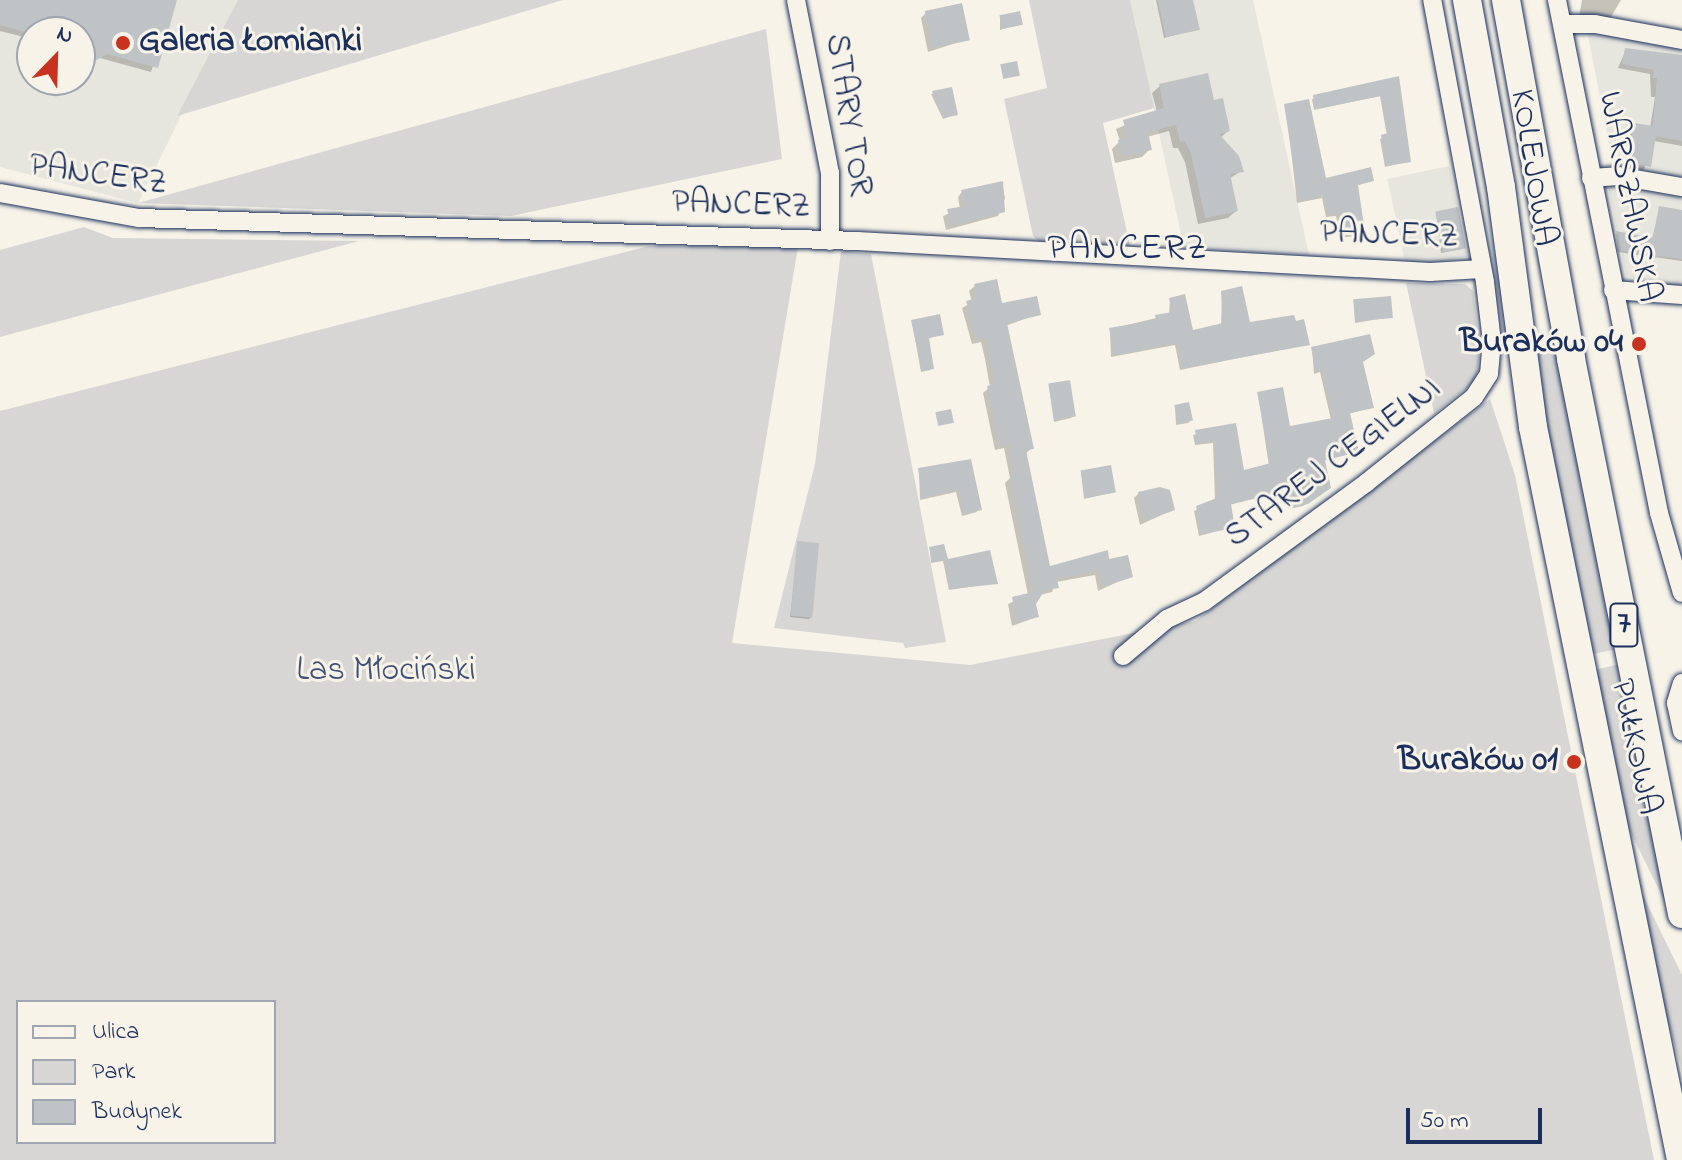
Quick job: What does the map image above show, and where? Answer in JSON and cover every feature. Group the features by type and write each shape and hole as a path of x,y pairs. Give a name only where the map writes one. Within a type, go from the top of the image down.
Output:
{"highway":[{"name":"KOLEJOWA","path":"1467,0 1501,187 1521,348"},
{"name":"KOLEJOWA","path":"1506,0 1566,335"},
{"name":"PUŁKOWA","path":"1566,335 1682,914"},
{"name":"PUŁKOWA","path":"1521,348 1679,1134 1681,1160"}],"street":[{"name":"STARY TOR","path":"796,0 830,173 830,241"},
{"name":"STAREJ CEGIELNI","path":"1123,656 1167,619 1205,601 1310,525 1474,397 1489,374 1492,351 1482,269 1432,0"},
{"name":"WARSZAWSKA","path":"1557,0 1664,536 1682,593"},
{"path":"1562,24 1595,24 1682,40"},
{"path":"1591,178 1618,176 1682,187"},
{"name":"PANCERZ","path":"0,193 139,218 830,241 1418,272 1482,269"},
{"path":"1613,290 1682,295"},
{"path":"1682,683 1676,703 1682,731"}],"shaded area":[{"path":"0,0 238,0 138,203 0,167"},
{"path":"1130,0 1253,0 1309,255 1184,248"},
{"path":"1587,30 1682,47 1682,182 1614,170"},
{"path":"1449,166 1468,256 1407,269 1387,179"},
{"path":"1607,180 1682,193 1682,287 1626,276"}],"green space":[{"path":"238,0 563,0 177,116"},
{"path":"1029,0 1130,0 1154,108 1103,123 1130,246 1041,243 1033,236 1004,99 1047,88"},
{"path":"766,29 782,159 511,216 138,203"},
{"path":"84,227 113,238 359,241 0,337 0,250"},
{"name":"Las Młociński","path":"649,246 798,247 732,643 970,665 1195,621 1490,399 1515,475 1654,1160 0,1160 0,411"},
{"path":"841,251 871,254 946,642 905,648 903,643 774,628 815,464"},
{"path":"1406,283 1465,284 1473,291 1480,347 1476,381 1434,413"},
{"path":"1545,343 1556,352 1617,649 1589,655 1538,401 1536,348"},
{"path":"1620,664 1671,914 1621,813 1590,671"},
{"path":"1634,877 1682,975 1682,1070 1658,987"}],"building":[{"name":"Galeria Łomianki","path":"0,0 177,0 158,68 107,54 96,60 96,16 16,16 16,29 0,25"},
{"path":"1158,0 1193,0 1200,30 1166,37"},
{"path":"962,3 970,40 933,48 925,11"},
{"path":"1020,11 1023,25 1002,29 999,15"},
{"path":"1625,48 1682,55 1682,141 1656,136 1651,167 1627,162 1634,123 1653,126 1657,78 1653,78 1654,70 1622,64"},
{"path":"1017,61 1020,76 1003,79 1000,64"},
{"path":"1208,73 1214,100 1223,98 1230,131 1219,134 1239,156 1244,172 1230,174 1238,211 1205,218 1191,154 1185,141 1180,142 1176,125 1148,132 1152,150 1122,156 1118,140 1128,138 1123,120 1164,108 1159,84"},
{"path":"1399,76 1411,162 1387,166 1381,135 1388,133 1381,96 1315,109 1313,95"},
{"path":"952,87 958,115 944,118 932,91"},
{"path":"1309,99 1326,178 1371,167 1374,181 1358,185 1365,232 1342,236 1339,214 1329,215 1324,196 1299,201 1284,104"},
{"path":"1003,181 1005,212 951,226 947,209 965,206 961,190"},
{"path":"1659,206 1682,210 1682,259 1621,251 1616,231 1653,238"},
{"path":"1458,207 1466,248 1443,253 1435,211"},
{"path":"997,279 1002,303 1037,296 1041,315 1007,323 1034,449 1026,450 1050,566 1108,550 1109,559 1128,555 1133,577 1103,587 1100,570 1057,579 1059,588 1045,590 1036,604 1039,617 1017,622 1012,597 1033,592 1010,476 1015,475 1009,444 1000,446 987,386 995,384 986,338 977,340 966,301 977,298 974,284"},
{"path":"1242,286 1250,322 1294,315 1296,321 1304,319 1310,345 1183,368 1178,343 1114,355 1109,328 1156,320 1155,315 1172,312 1169,298 1185,294 1193,330 1223,323 1221,291"},
{"path":"1391,296 1393,318 1355,321 1353,299"},
{"path":"940,314 944,335 929,338 934,369 922,371 911,320"},
{"path":"1370,334 1375,354 1363,362 1374,408 1350,413 1359,452 1325,460 1331,488 1308,504 1291,508 1288,490 1231,504 1235,528 1201,534 1196,506 1217,498 1215,441 1197,443 1195,430 1236,423 1244,470 1271,463 1257,392 1283,387 1290,426 1333,418 1323,371 1316,372 1311,347"},
{"path":"1070,380 1076,417 1054,420 1048,383"},
{"path":"1189,402 1193,421 1178,424 1174,405"},
{"path":"951,409 954,423 938,426 935,412"},
{"path":"971,459 982,510 964,514 958,490 922,498 918,468"},
{"path":"1111,465 1116,493 1085,498 1080,470"},
{"path":"1160,487 1170,490 1175,510 1145,521 1138,492"},
{"path":"797,541 819,543 812,618 791,616"},
{"path":"944,544 948,559 990,550 998,584 951,589 944,560 932,562 929,547"}],"place":[{"name":"Galeria Łomianki","path":"123,43"},
{"name":"Buraków 04","path":"1639,344"},
{"name":"Buraków 01","path":"1574,762"}],"district":[{"name":"PANCERZ","path":"1128,250"}]}
